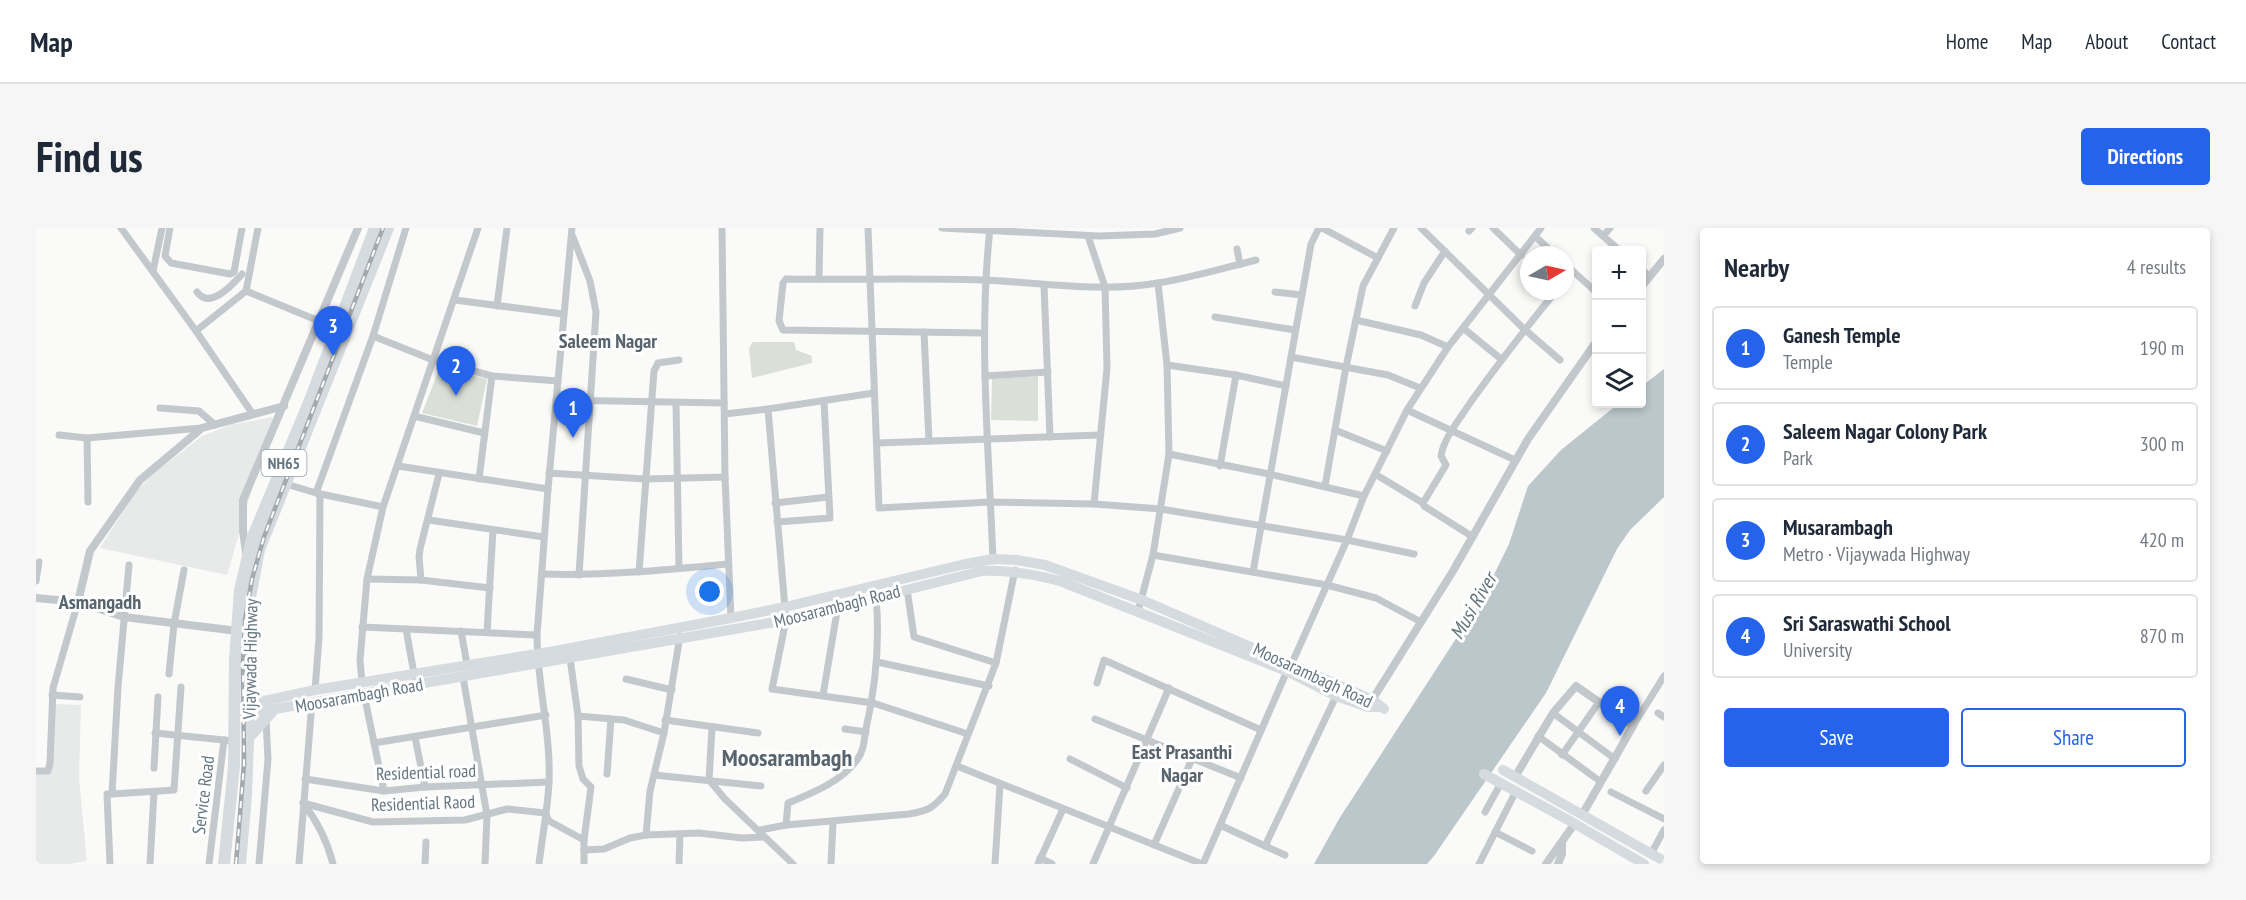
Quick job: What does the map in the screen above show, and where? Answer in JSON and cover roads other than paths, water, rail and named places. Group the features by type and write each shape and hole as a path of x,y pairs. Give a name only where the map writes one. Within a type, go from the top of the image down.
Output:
{"highway":[{"name":"Vijaywada Highway","path":"224,864 229,740 242,710 249,603 259,550 381,231"},
{"name":"Vijaywada Highway","path":"240,864 248,738 235,660 240,590 247,557 252,539 381,231"},
{"path":"248,738 270,715"}],"main road":[{"name":"Moosarambagh Road","path":"414,680 466,664 570,658 961,564 993,559 1045,565 1142,600 1289,667 1338,692 1376,706"},
{"name":"Moosarambagh Road","path":"242,710 270,715 363,688 414,680 464,677 537,659 680,633 786,620 982,571 1036,574 1060,581 1289,667"},
{"name":"Moosarambagh Road","path":"242,710 315,690 363,688"},
{"path":"1503,770 1644,864"},
{"path":"1484,774 1664,861"}],"street":[{"path":"122,228 252,413"},
{"path":"153,271 162,228"},
{"path":"170,228 165,256 171,263 245,275"},
{"path":"234,272 242,228"},
{"path":"246,291 245,275 258,228"},
{"path":"247,557 243,531 243,500 358,228"},
{"path":"315,690 319,638 318,494 373,336 406,228"},
{"name":"Residential road","path":"384,791 363,688 360,660 367,579 383,507 478,228"},
{"path":"497,306 507,228"},
{"path":"722,228 727,564 731,618"},
{"path":"819,228 819,279"},
{"path":"868,228 879,508 990,502 1095,504 1161,509 1347,540 1414,554"},
{"path":"942,228 1040,231 1088,236 1180,228"},
{"path":"1099,236 1100,228"},
{"path":"1253,572 1311,244 1320,228 1377,258"},
{"path":"1325,486 1363,286 1394,228"},
{"path":"1421,228 1524,329 1560,360"},
{"path":"1494,228 1520,254"},
{"path":"1528,246 1541,228"},
{"path":"1594,228 1614,246"},
{"path":"1603,236 1610,228"},
{"path":"990,230 984,280 983,333 993,571"},
{"path":"539,864 549,782 546,715 537,659 537,635 549,473 572,231"},
{"path":"572,231 590,281 596,312 579,575"},
{"path":"1088,236 1105,287 1107,368 1095,504"},
{"path":"1535,236 1546,246"},
{"path":"1237,249 1240,264"},
{"path":"1415,306 1424,283 1445,251"},
{"path":"957,766 1202,864 1347,540 1364,496 1407,410 1448,347 1520,256"},
{"path":"1646,280 1664,259"},
{"path":"983,333 783,330 779,321 784,280 870,278 984,280 1105,287 1158,283 1256,260"},
{"path":"1574,273 1592,288"},
{"path":"197,292 207,300 212,299 245,275"},
{"path":"1138,611 1153,555 1169,454 1167,365 1158,283"},
{"path":"1044,285 1050,437"},
{"path":"196,331 246,291"},
{"path":"246,291 319,321"},
{"path":"1275,292 1302,295"},
{"path":"455,300 563,314"},
{"path":"1423,503 1446,465 1441,456 1452,430 1501,359 1548,300"},
{"path":"1215,317 1295,330"},
{"path":"1356,320 1421,335 1448,347"},
{"path":"1464,328 1501,359"},
{"path":"924,332 929,441"},
{"path":"373,336 433,360 492,376 558,381"},
{"path":"1376,706 1421,622 1473,537 1515,460 1541,418 1592,348"},
{"path":"1291,357 1388,375 1420,388"},
{"path":"639,572 652,376 656,365 679,360"},
{"path":"1167,365 1236,375 1286,386"},
{"path":"985,376 1048,372"},
{"path":"1220,466 1236,375"},
{"path":"479,480 492,376"},
{"path":"725,414 874,393"},
{"path":"556,400 724,404"},
{"path":"777,522 830,518 824,401"},
{"path":"676,404 679,568"},
{"path":"59,435 87,438 202,428 284,406"},
{"path":"160,408 199,411 215,424"},
{"path":"768,409 786,620 772,689 873,703 968,734"},
{"path":"1407,410 1515,460"},
{"path":"414,416 484,433"},
{"path":"36,771 48,771 50,764 52,695 90,551 140,480 202,428"},
{"path":"1335,430 1387,451"},
{"path":"878,443 1100,435"},
{"path":"87,438 88,502"},
{"path":"1169,454 1364,496"},
{"path":"398,466 548,489"},
{"path":"549,473 645,479 725,477"},
{"path":"422,580 419,557 439,474"},
{"path":"1375,474 1473,537"},
{"path":"286,484 318,494 383,507"},
{"path":"775,503 828,497"},
{"path":"429,520 544,537"},
{"path":"487,632 493,530"},
{"path":"1153,555 1327,585 1376,598 1421,622"},
{"path":"584,850 604,849 625,840 646,835 699,833 742,838 762,834 786,825 925,812 945,794 988,686 996,663 1017,560"},
{"path":"36,581 39,562"},
{"path":"542,574 639,572 727,564"},
{"path":"112,794 129,565"},
{"path":"169,674 174,624 184,570"},
{"path":"367,579 422,580 490,588"},
{"path":"907,589 914,637 996,663"},
{"path":"786,825 788,803 836,780 849,770 862,750 873,703 877,662 879,630 876,597"},
{"path":"36,598 78,602 124,617 238,631"},
{"path":"823,695 838,606"},
{"path":"362,627 537,635"},
{"path":"406,629 414,680"},
{"path":"461,631 466,664"},
{"path":"646,835 650,791 664,733 680,633"},
{"path":"570,658 578,716 579,766 583,779 591,787 584,840 584,864"},
{"path":"1097,682 1104,660 1261,730"},
{"path":"877,662 988,686"},
{"path":"1546,864 1578,819 1664,676"},
{"name":"Residential road","path":"464,677 487,815 485,864"},
{"path":"626,679 672,690"},
{"path":"1515,777 1553,713 1576,686 1633,726"},
{"path":"110,864 107,794 154,792 175,788 181,687"},
{"path":"1093,864 1169,688"},
{"path":"1265,846 1338,692"},
{"path":"52,695 80,697"},
{"path":"154,768 158,698"},
{"path":"299,864 312,702"},
{"path":"1562,754 1599,702"},
{"path":"1553,713 1615,759"},
{"path":"259,864 270,715"},
{"path":"374,743 546,715"},
{"path":"578,716 624,720 664,733"},
{"path":"607,774 611,719"},
{"path":"1095,719 1240,778"},
{"path":"665,720 758,733"},
{"path":"712,728 709,780 724,799 793,864"},
{"path":"845,729 866,732"},
{"path":"156,733 229,740"},
{"path":"1538,736 1601,782"},
{"path":"415,737 425,787"},
{"name":"Service Road","path":"209,864 229,740"},
{"path":"1070,759 1127,788"},
{"path":"1154,845 1192,759"},
{"path":"1646,791 1664,765"},
{"path":"654,775 761,786"},
{"name":"Residential road","path":"305,779 384,791 549,782"},
{"path":"1485,812 1501,783"},
{"path":"995,864 1000,784"},
{"path":"1479,864 1516,791"},
{"path":"150,864 154,792"},
{"path":"1611,792 1664,819"},
{"path":"303,803 317,821 328,842 333,864"},
{"name":"Residential Raod","path":"303,803 373,822 465,820 507,810 544,813"},
{"path":"1052,864 1039,861 1063,808"},
{"path":"544,813 549,821 584,840"},
{"path":"831,864 832,822"},
{"path":"1220,825 1284,855"},
{"path":"1651,854 1664,830"},
{"path":"1495,832 1532,851"},
{"path":"679,863 680,835"},
{"path":"425,864 426,842"},
{"path":"1558,864 1562,854 1562,843"}],"railway":[{"path":"236,864 244,764 245,620 252,579 264,537 383,228"}],"place":[{"name":"Musarambagh","path":"333,356"},
{"name":"Saleem Nagar Colony Park","path":"456,396"},
{"name":"Ganesh Temple","path":"573,438"},
{"name":"Sri Saraswathi School","path":"1620,736"}],"district":[{"name":"Saleem Nagar","path":"608,341"},
{"name":"Asmangadh","path":"100,602"},
{"name":"Moosarambagh","path":"787,757"},
{"name":"East Prasanthi Nagar","path":"1182,764"}],"water label":[{"name":"Musi River","path":"1473,606"}]}
